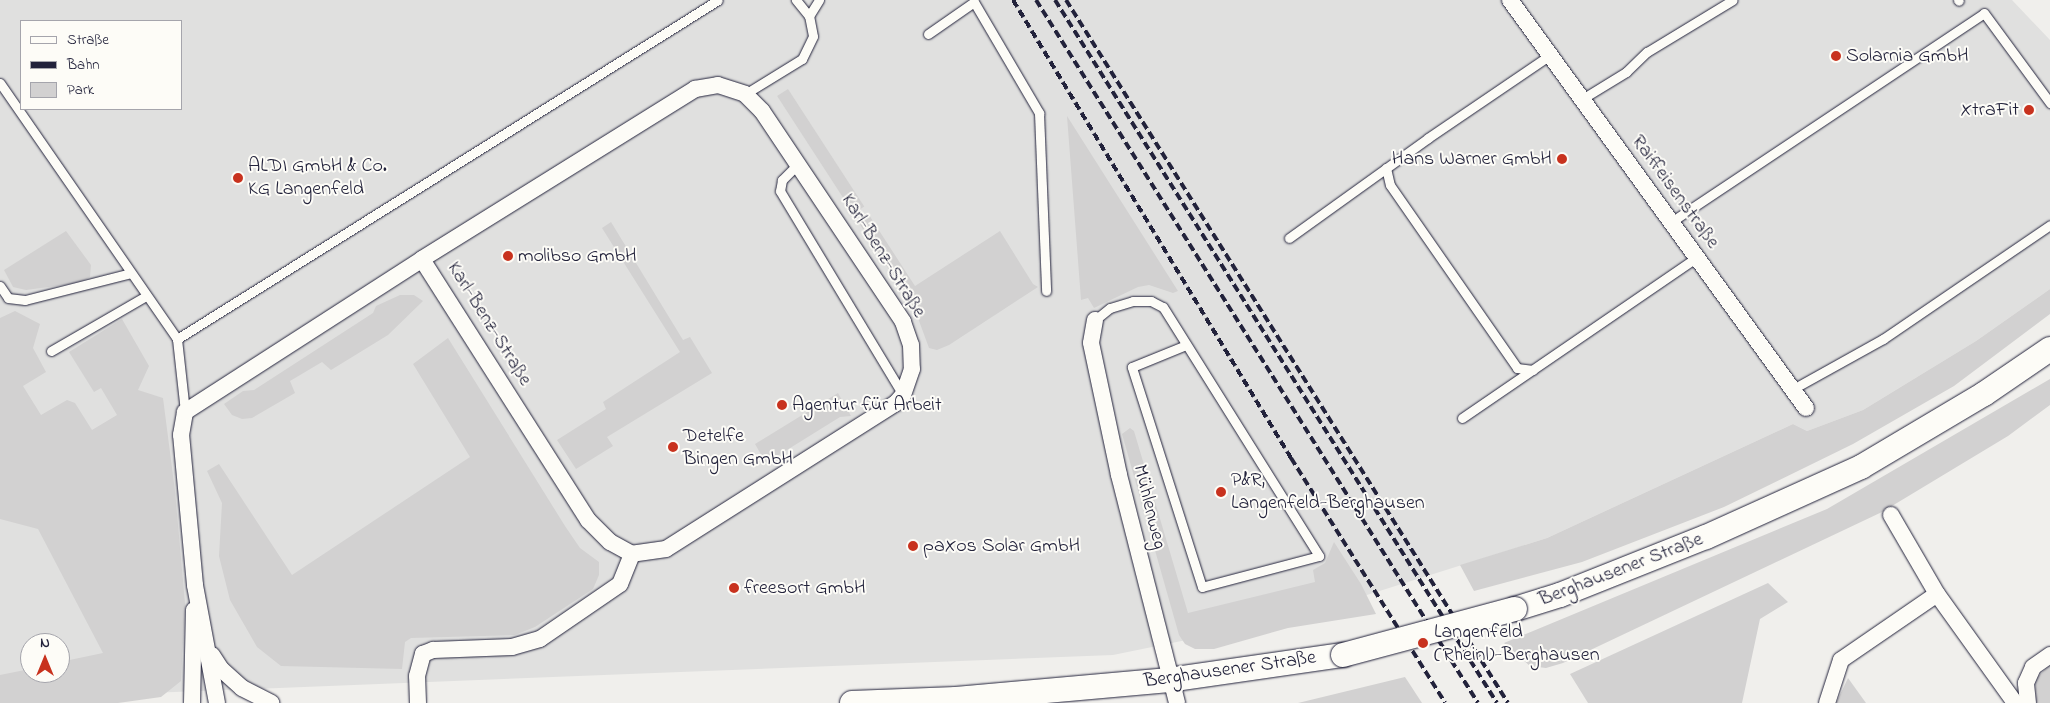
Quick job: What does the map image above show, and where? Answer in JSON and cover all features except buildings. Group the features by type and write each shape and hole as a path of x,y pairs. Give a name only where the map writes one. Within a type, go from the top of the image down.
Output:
{"main road":[{"name":"Berghausener Straße","path":"852,703 956,698 1169,680 1343,655 1515,609 1560,595 1706,537 1861,467 1984,394 2050,349"}],"street":[{"name":"Raiffeisenstraße","path":"1510,0 1806,408"},
{"name":"Karl-Benz-Straße","path":"185,412 422,259 695,89 718,86 745,94 762,111 903,322 912,344 912,369 903,395"},
{"name":"Karl-Benz-Straße","path":"422,259 588,520 610,542 632,554"},
{"name":"Mühlenweg","path":"1095,320 1091,343 1169,680 1177,703"},
{"path":"418,703 420,659 427,651 512,648 540,639 620,584 632,554 666,549 896,403 903,395"},
{"path":"185,412 181,435 195,585 192,703"},
{"path":"1891,515 1937,594 2015,703"},
{"path":"195,585 209,648 217,703"},
{"path":"1827,703 1840,660 1937,594"},
{"path":"209,648 221,669 242,688 271,703"},
{"path":"2028,703 2026,683 2033,667 2050,655"}],"lane":[{"path":"177,339 718,0"},
{"path":"745,94 802,59 813,36 809,16 796,0"},
{"path":"809,16 819,0"},
{"path":"1582,99 1626,72 1647,52 1733,0"},
{"path":"928,34 974,2 1039,113 1046,291"},
{"path":"1671,222 1984,13 2050,103"},
{"path":"1289,238 1386,168 1550,55"},
{"path":"0,83 177,339 185,412"},
{"path":"798,164 782,180 780,191 903,395"},
{"path":"1386,168 1390,186 1517,368 1533,370"},
{"path":"1793,390 1883,339 2050,224"},
{"path":"1462,418 1696,257"},
{"path":"0,286 4,300 25,300 131,273"},
{"path":"51,351 146,296"},
{"path":"1095,320 1110,308 1133,301 1151,301 1162,307 1186,345 1275,490 1319,556 1202,586 1132,367 1186,345"}],"shaded area":[{"path":"0,0 2012,0 2050,40 2050,289 1976,341 1863,410 1807,431 1793,424 1547,538 1294,618 1113,655 74,696 0,703"}],"green space":[{"path":"788,89 864,206 853,213 777,96"},
{"path":"1067,116 1178,291 1173,293 1149,285 1138,287 1094,308 1088,298 1081,300"},
{"path":"869,215 915,286 1000,231 1033,284 1038,287 949,345 937,350 929,348 915,310 859,223"},
{"path":"611,222 683,340 690,337 712,373 607,437 613,446 576,469 557,440 606,409 603,402 680,352 602,228"},
{"path":"66,231 91,265 90,277 79,283 26,290 13,287 4,270"},
{"path":"2050,289 2050,314 1954,386 1853,444 1724,507 1582,562 1474,591 1460,565 1547,538 1793,424 1807,431 1863,410 1976,341"},
{"path":"400,295 414,295 423,301 388,335 331,370 322,362 290,381 295,393 252,418 242,419 232,415 224,404 243,391 254,390 373,313 376,306"},
{"path":"15,311 40,324 33,348 46,372 23,386 41,415 67,400 75,403 92,430 117,415 101,388 94,392 69,352 122,319 149,366 138,390 163,398 175,491 185,603 181,681 161,697 118,703 0,703 0,675 20,671 20,683 70,683 70,660 103,653 38,529 0,519 0,318"},
{"path":"448,338 565,526 580,548 599,562 599,575 593,589 535,627 515,635 411,638 405,642 402,669 281,666 257,647 230,600 219,556 222,503 207,471 219,464 292,575 470,457 413,364"},
{"path":"2050,379 2050,405 2008,436 1882,512 1563,663 1546,668 1530,666 1504,643 1827,509"},
{"path":"838,393 851,416 840,417 766,463 755,444"},
{"path":"1130,428 1134,431 1188,613 1315,582 1313,570 1325,563 1334,542 1361,584 1376,614 1288,628 1214,649 1195,649 1185,644 1179,635 1122,434"},
{"path":"1768,583 1788,602 1760,619 1742,703 1588,703 1570,674"},
{"path":"2050,665 2050,703 2036,703 2035,679"},
{"path":"1405,677 1422,703 1298,703"},
{"path":"1848,678 1866,703 1836,703"}],"railway":[{"path":"1013,0 1291,458 1445,703"},
{"path":"1036,0 1478,703"},
{"path":"1055,0 1497,703"},
{"path":"1066,0 1508,703"}],"place":[{"name":"Solarnia GmbH","path":"1836,56"},
{"name":"XtraFit","path":"2029,110"},
{"name":"Hans Warner GmbH","path":"1562,159"},
{"name":"ALDI GmbH & Co. KG Langenfeld","path":"238,178"},
{"name":"molibso GmbH","path":"508,256"},
{"name":"Agentur für Arbeit","path":"782,405"},
{"name":"Detelfe Bingen GmbH","path":"673,447"},
{"name":"P&R, Langenfeld-Berghausen","path":"1221,492"},
{"name":"paXos Solar GmbH","path":"913,546"},
{"name":"freesort GmbH","path":"734,588"},
{"name":"Langenfeld (Rheinl)-Berghausen","path":"1423,643"}]}
